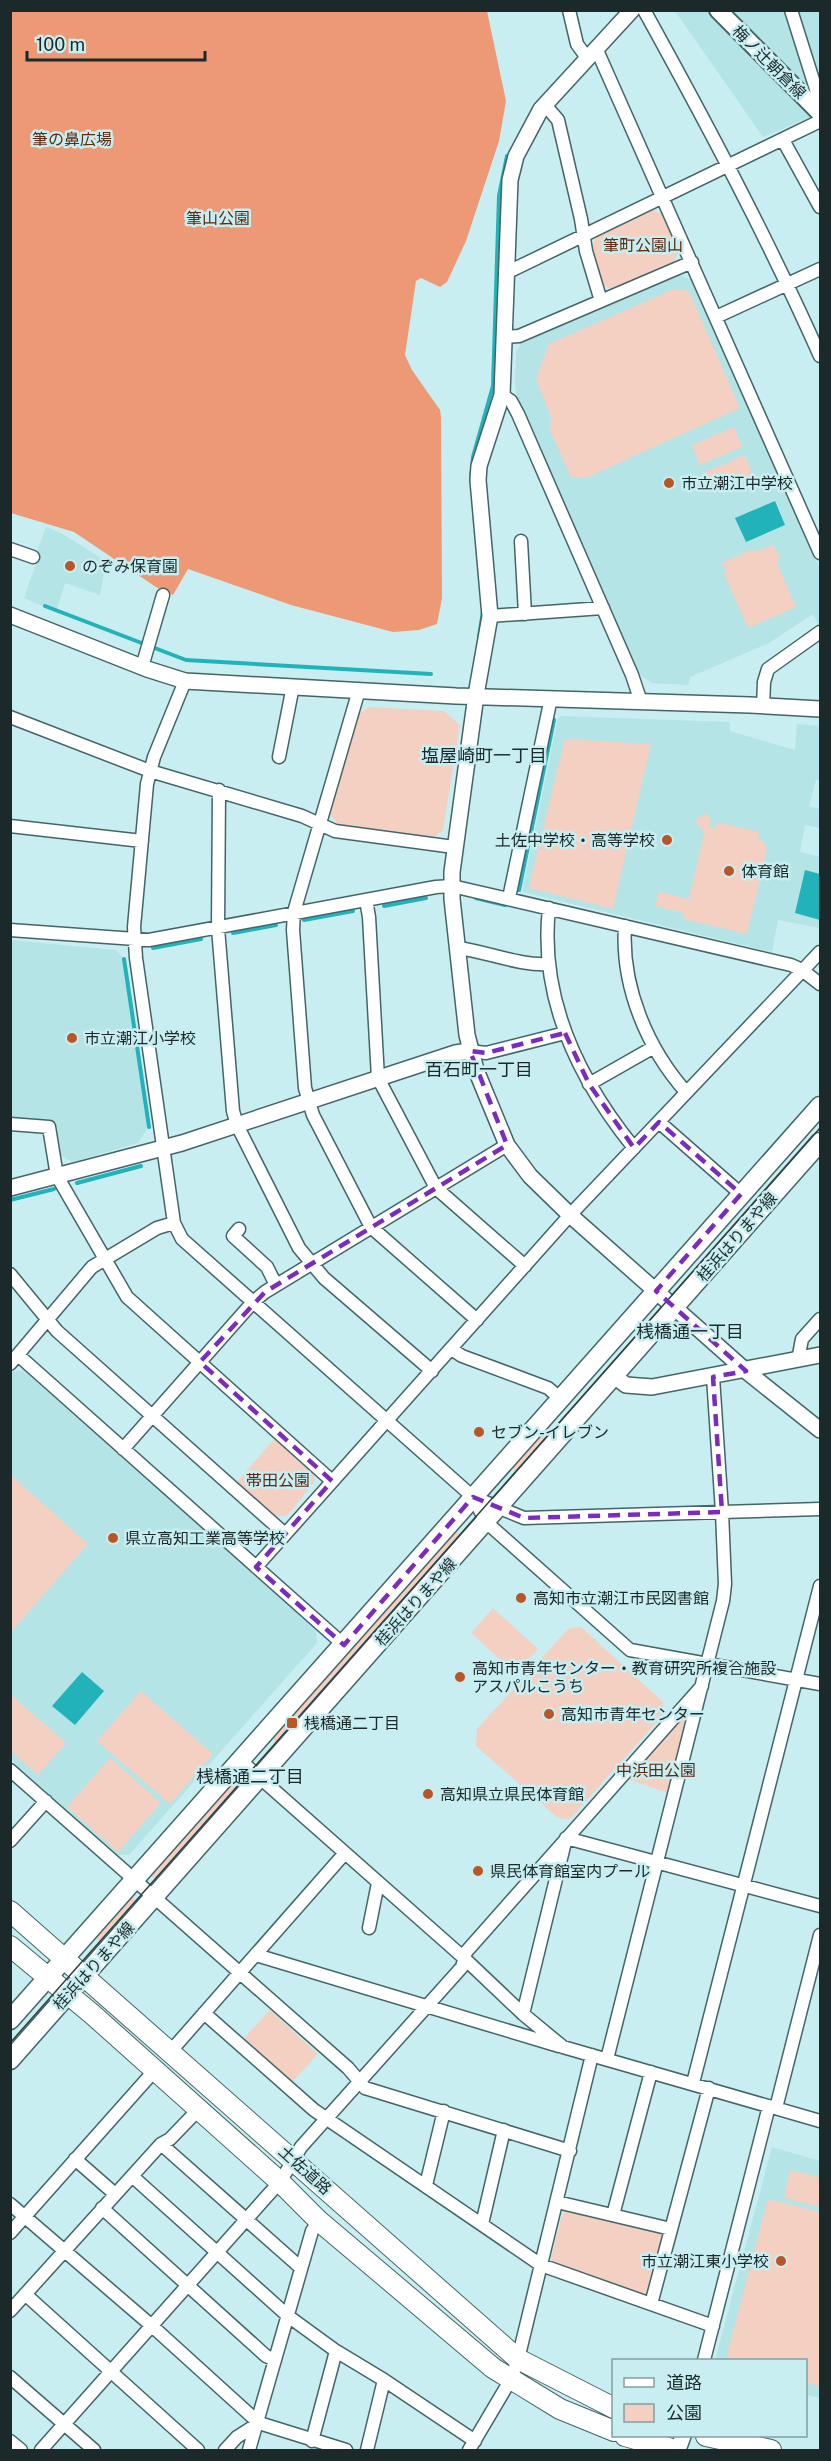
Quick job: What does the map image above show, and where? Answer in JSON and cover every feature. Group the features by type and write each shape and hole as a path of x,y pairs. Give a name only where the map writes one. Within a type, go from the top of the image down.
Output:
{"highway":[{"name":"土佐道路","path":"10,1911 518,2359 612,2407"},
{"name":"土佐道路","path":"10,1946 69,1994 155,2070 280,2182 319,2221 494,2368 560,2409 612,2430"},
{"path":"629,2437 679,2451"},
{"path":"710,2437 771,2451"}],"main road":[{"name":"梅ノ辻朝倉線","path":"718,10 820,113"},
{"name":"桂浜はりまや線","path":"10,2020 820,1106"},
{"name":"桂浜はりまや線","path":"10,2060 820,1142"}],"street":[{"path":"569,10 577,44 592,53 663,196 820,553"},
{"path":"632,10 545,105 525,136 514,164 508,205 502,395 479,473 490,616 454,847 452,886 467,1035 476,1070 507,1145 530,1176 570,1215 746,1371 820,1430"},
{"path":"644,10 729,164 789,284 820,356"},
{"path":"791,10 820,102"},
{"path":"545,105 558,120 601,301"},
{"path":"506,273 820,121"},
{"path":"783,140 820,207"},
{"path":"503,337 519,336 692,262"},
{"path":"716,317 820,269"},
{"path":"502,395 511,401 518,414 632,675 641,702"},
{"path":"520,541 525,614"},
{"path":"10,549 33,557"},
{"path":"142,667 163,595"},
{"path":"490,616 603,608"},
{"path":"10,615 142,667 185,681 820,710"},
{"path":"763,706 764,682 768,669 820,632"},
{"path":"185,681 150,771 134,940 174,1223 182,1239 473,1497 630,1650 820,1684"},
{"path":"279,757 293,686"},
{"path":"359,690 294,912 293,930 305,1088 308,1101 371,1227 477,1320"},
{"path":"510,898 551,698"},
{"path":"10,717 150,771 302,816 334,831 454,847"},
{"path":"219,790 218,928 233,1111 237,1125 299,1248 310,1264 432,1371"},
{"path":"10,826 142,841"},
{"path":"10,930 149,940 294,912 452,886 790,965 802,970 820,984"},
{"path":"366,900 369,917 378,1078 436,1188 525,1266"},
{"path":"549,908 546,931 549,964 556,1004 565,1032 589,1084 609,1116 634,1148"},
{"path":"625,926 624,948 627,973 636,1002 654,1047 671,1075 686,1092"},
{"path":"458,948 539,965 549,964"},
{"path":"256,1567 570,1215 820,952"},
{"path":"10,1188 164,1148 455,1053 470,1051 486,1053 565,1032"},
{"path":"589,1084 654,1047"},
{"path":"659,1122 741,1194"},
{"path":"10,1124 49,1127 57,1176 127,1297 332,1480"},
{"path":"123,1449 253,1302 276,1285 507,1145"},
{"path":"174,1223 157,1228 92,1267 14,1360 123,1449 344,1645"},
{"path":"239,1229 233,1236 267,1267 276,1285"},
{"path":"10,1274 57,1331 285,1534"},
{"path":"798,1360 802,1339 820,1319"},
{"path":"451,1349 462,1356 548,1388 561,1399"},
{"path":"614,1376 626,1385 652,1387 712,1377 728,1372 746,1371 820,1355"},
{"path":"607,2059 723,1601 725,1584 722,1512 712,1377"},
{"path":"491,1516 524,1518 820,1509"},
{"path":"693,2083 820,1586"},
{"path":"40,2451 280,2182 301,2147 462,1967 466,1952 702,1686"},
{"path":"241,1761 464,1958 523,2014 563,2047"},
{"path":"10,1770 348,2068 365,2088 570,2151"},
{"path":"10,1841 46,1801"},
{"path":"566,1838 820,1906"},
{"path":"523,2014 566,1838"},
{"path":"170,2052 345,1853"},
{"path":"369,1928 378,1883"},
{"path":"705,2359 820,1935"},
{"path":"256,1955 425,2007 820,2121"},
{"path":"204,2013 327,2120 541,2265 713,2326"},
{"path":"132,2176 288,2316 336,2351 384,2380 472,2446 511,2379 518,2359 592,2055"},
{"path":"10,2233 155,2070"},
{"path":"613,2215 651,2072"},
{"path":"651,2304 709,2088"},
{"path":"10,2311 161,2144 170,2139 198,2110"},
{"path":"426,2185 444,2111"},
{"path":"482,2224 504,2130"},
{"path":"161,2144 301,2268"},
{"path":"75,2159 115,2194"},
{"path":"557,2202 671,2229"},
{"path":"10,2204 152,2326 259,2423 346,2451"},
{"path":"102,2208 266,2356 275,2360"},
{"path":"249,2451 259,2423 312,2230 319,2221"},
{"path":"25,2294 198,2451"},
{"path":"312,2441 336,2351"},
{"path":"10,2377 94,2451"},
{"path":"368,2451 384,2380"},
{"path":"225,2451 237,2437 259,2423"},
{"path":"10,2441 21,2451"}],"highlighted area":[{"path":"565,1033 589,1084 634,1148 659,1122 741,1194 656,1291 746,1371 713,1377 722,1512 524,1518 473,1497 344,1645 256,1567 332,1481 200,1362 265,1292 507,1145 470,1051 486,1053"}],"shaded area":[{"path":"675,11 820,11 820,113 763,137"},
{"name":"市立潮江中学校","path":"677,274 692,280 820,569 820,627 813,614 769,643 690,677 689,685 652,683 639,675 517,397 515,385 516,351 523,341"},
{"name":"のぞみ保育園","path":"46,527 61,533 106,561 100,595 65,583 56,612 24,598 36,563 33,562"},
{"name":"土佐中学校・高等学校","path":"561,716 730,722 730,731 795,750 797,724 820,726 820,780 816,780 809,806 820,809 820,828 805,825 800,852 820,857 820,928 778,920 772,952 522,892 558,718"},
{"name":"市立潮江小学校","path":"10,940 116,950 123,958 147,1129 138,1143 72,1162 59,1154 55,1123 11,1118"},
{"name":"県立高知工業高等学校","path":"26,1370 316,1628 317,1643 129,1855 118,1855 11,1760 10,1372"},
{"name":"市立潮江東小学校","path":"772,2147 820,2161 820,2398 807,2395 807,2359 715,2359"}],"green space":[{"name":"筆山公園","path":"10,11 487,11 506,101 499,141 466,241 447,282 440,287 421,278 416,281 405,355 412,370 440,410 441,417 442,598 437,624 419,630 393,632 291,605 188,569 173,595 156,587 74,532 11,513"},
{"name":"筆町公園山","path":"650,209 664,215 679,251 673,264 613,290 599,283 592,247 597,235"},
{"path":"674,289 689,291 740,408 588,477 571,477 550,430 551,417 536,379 549,344"},
{"path":"734,427 742,447 700,465 692,445"},
{"path":"745,455 753,475 711,493 703,473"},
{"path":"774,545 780,559 777,563 796,607 748,628 724,574 727,573 722,563 752,549 754,552"},
{"path":"369,707 444,711 460,725 443,830 433,838 337,824 328,811 356,715"},
{"path":"565,739 651,744 613,909 529,888"},
{"name":"体育館","path":"707,813 712,822 709,825 711,828 715,829 717,822 759,832 758,839 763,841 767,849 747,934 683,919 684,913 655,906 659,892 689,899 704,833 695,820"},
{"path":"547,1425 554,1431 517,1473 510,1466"},
{"name":"帯田公園","path":"277,1436 312,1469 315,1481 287,1516 273,1516 236,1483"},
{"path":"11,1475 88,1544 11,1632"},
{"path":"454,1529 462,1536 278,1744 270,1737"},
{"path":"493,1608 538,1649 515,1673 471,1633"},
{"path":"581,1627 663,1702 663,1715 570,1819 558,1818 476,1746 477,1729 568,1629"},
{"path":"141,1691 213,1754 170,1804 97,1741"},
{"path":"11,1695 66,1743 38,1775 11,1751"},
{"name":"中浜田公園","path":"689,1709 668,1793 625,1778"},
{"path":"110,1758 161,1803 118,1852 67,1807"},
{"path":"232,1780 240,1787 157,1881 149,1874"},
{"path":"129,1894 138,1902 101,1943 93,1935"},
{"path":"270,2010 318,2054 290,2084 242,2040"},
{"path":"790,2170 820,2177 820,2207 784,2198"},
{"name":"市立潮江東小学校","path":"768,2199 820,2212 820,2386 807,2383 807,2359 728,2359"},
{"path":"567,2211 660,2232 663,2238 648,2294 643,2297 553,2264 551,2259 562,2214"}],"water":[{"path":"775,501 785,525 746,542 735,518"},
{"path":"805,870 820,874 820,920 795,913"},
{"path":"82,1672 104,1691 75,1725 52,1706"}],"waterway":[{"path":"471,481 473,457 493,386 499,196 507,156"},
{"path":"45,606 186,660 431,674"},
{"path":"479,637 483,611"},
{"path":"519,890 554,720"},
{"path":"384,906 426,898"},
{"path":"476,898 505,905"},
{"path":"304,920 353,911"},
{"path":"233,933 276,925"},
{"path":"153,948 201,939"},
{"path":"124,959 149,1127"},
{"path":"77,1183 141,1166"},
{"path":"10,1200 54,1189"}],"tram line":[{"path":"10,2043 820,1128"}],"place":[{"name":"市立潮江中学校","path":"669,483"},
{"name":"のぞみ保育園","path":"70,566"},
{"name":"土佐中学校・高等学校","path":"667,840"},
{"name":"体育館","path":"729,871"},
{"name":"市立潮江小学校","path":"72,1038"},
{"name":"セブン-イレブン","path":"479,1432"},
{"name":"県立高知工業高等学校","path":"113,1538"},
{"name":"高知市立潮江市民図書館","path":"521,1598"},
{"name":"高知市青年センター・教育研究所複合施設 アスパルこうち","path":"460,1677"},
{"name":"高知市青年センター","path":"549,1714"},
{"name":"桟橋通二丁目","path":"292,1723"},
{"name":"高知県立県民体育館","path":"428,1794"},
{"name":"県民体育館室内プール","path":"478,1871"},
{"name":"市立潮江東小学校","path":"781,2261"}],"district":[{"name":"塩屋崎町一丁目","path":"484,755"},
{"name":"百石町一丁目","path":"479,1069"},
{"name":"桟橋通一丁目","path":"690,1331"},
{"name":"桟橋通二丁目","path":"250,1776"}],"park label":[{"name":"筆の鼻広場","path":"72,139"}]}
